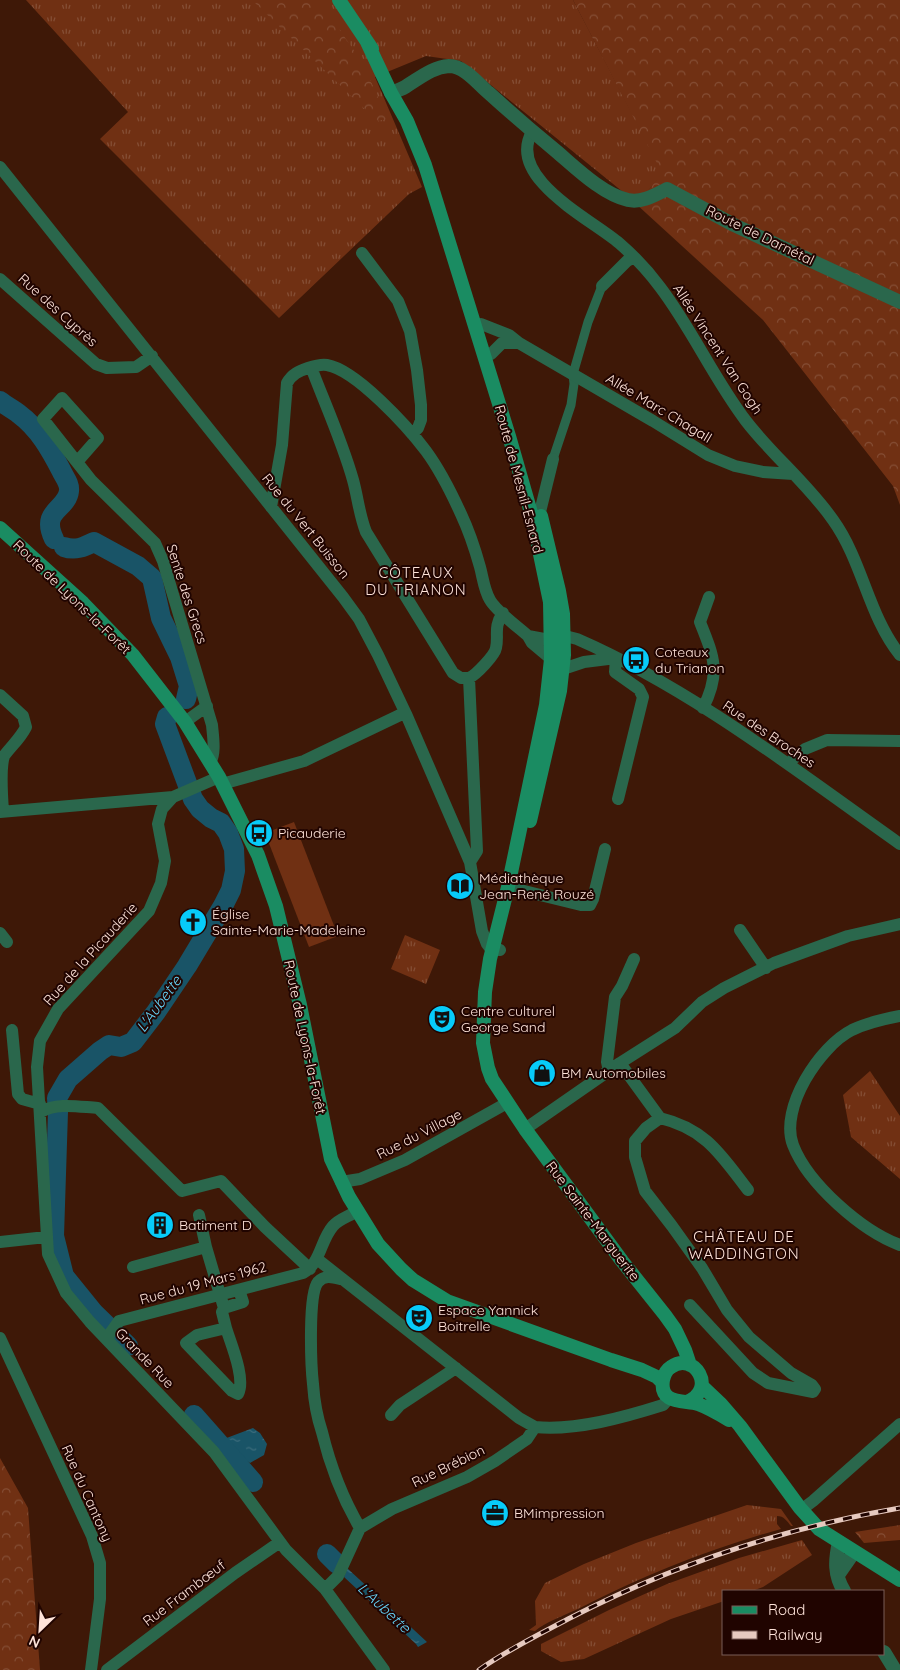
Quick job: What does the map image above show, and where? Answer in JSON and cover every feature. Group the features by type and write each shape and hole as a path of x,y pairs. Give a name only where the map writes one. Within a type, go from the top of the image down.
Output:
{"main road":[{"path":"339,0 367,42 394,92"},
{"name":"Route de Mesnil-Esnard","path":"394,92 412,118 430,164 540,512 559,591 558,639 551,659 546,705 498,949"},
{"name":"Route de Mesnil-Esnard","path":"394,92 424,165 509,436 532,516 564,668 542,770 511,888"},
{"name":"Route de Lyons-la-Forêt","path":"0,528 83,603 133,655 186,722 221,780 258,854 276,906 300,1005 331,1159 341,1182 378,1244 413,1280 441,1297 657,1377 675,1370"},
{"name":"Rue Sainte-Marguerite","path":"498,949 490,1015 495,1062 507,1103 622,1261 665,1315 680,1339 675,1370"},
{"path":"694,1368 701,1376 702,1386 697,1396 687,1402 681,1403 669,1398 666,1394 675,1370 694,1368"},
{"path":"702,1386 740,1426 800,1508 819,1529 900,1580"},
{"path":"687,1402 713,1410 740,1426"}],"street":[{"path":"394,92 436,69 449,66 458,68 475,80 532,132"},
{"name":"Route de Darnétal","path":"532,132 595,183 618,196 628,200 640,200 668,189 734,225 900,302"},
{"name":"Allée Vincent Van Gogh","path":"532,132 527,141 527,156 538,177 556,197 619,243 634,257 660,288 731,401 834,520 856,562 877,618 900,655"},
{"name":"Rue du Vert Buisson","path":"0,167 359,619 406,714 470,862 482,931 487,944 490,948 498,949"},
{"path":"362,253 398,301 410,331 421,405 421,420 418,428 412,434"},
{"path":"540,512 553,459 572,405 573,374 588,322 602,286 627,261 634,257"},
{"name":"Rue des Cyprès","path":"0,279 96,364 107,368 136,367 152,356"},
{"name":"Allée Marc Chagall","path":"481,324 509,335 519,343 708,456 735,466 763,472 793,474"},
{"path":"490,354 502,343 519,343"},
{"path":"271,507 282,445 288,383 295,373 311,367 326,365 344,372 381,401 412,434 436,467 462,515 475,549 488,596 493,604 528,636 532,643 564,668 584,662 616,658 615,672 639,689 643,696 618,799"},
{"path":"311,367 339,439 353,481 360,515 366,532 453,673 461,678 469,678 494,653 497,627 503,613"},
{"name":"Sente des Grecs","path":"77,462 98,438 62,398 43,419 91,480 155,543 163,561 212,724 214,748 210,763"},
{"path":"703,708 712,687 714,670 712,652 700,622 709,597"},
{"name":"Rue des Broches","path":"528,636 577,639 633,666 790,764 900,844"},
{"path":"469,678 477,850 470,862"},
{"path":"0,694 23,716 26,726 21,737 3,757 0,767 1,812 179,795 198,786 304,761 400,715 406,714"},
{"path":"186,722 207,706"},
{"path":"790,764 805,749 827,740 900,741"},
{"name":"Rue de la Picauderie","path":"46,1237 43,1108 37,1067 40,1041 58,1009 149,911 161,884 165,861 158,824 162,809 179,795"},
{"path":"511,888 581,905 590,905 593,900 605,849"},
{"path":"525,1129 620,1063 675,1028 702,1002 724,988 766,968 848,936 900,924"},
{"path":"740,930 766,968"},
{"path":"609,1071 607,1062 615,997 634,958"},
{"path":"900,1016 851,1031 837,1041 819,1060 800,1088 792,1113 791,1127 793,1144 810,1175 829,1196 847,1212 880,1235 900,1245"},
{"path":"12,1030 18,1094 22,1100 43,1108 62,1106 98,1108 182,1191 221,1182 265,1226 314,1264 340,1278 518,1418 535,1427 557,1428 604,1420 663,1405 669,1398"},
{"path":"620,1063 660,1118 676,1122 694,1131 718,1151 748,1190"},
{"name":"Rue du Village","path":"341,1182 360,1179 405,1160 507,1103"},
{"path":"660,1118 646,1128 635,1141 635,1157 645,1191 702,1268 727,1310 744,1330 779,1363 791,1373 812,1385 815,1389 813,1392 768,1384 753,1373 690,1305"},
{"path":"314,1264 322,1243 335,1224 358,1212"},
{"path":"199,1215 206,1247 224,1308 222,1312 240,1378 241,1389 238,1394 232,1391 186,1344 197,1335 226,1328"},
{"path":"0,1242 46,1237"},
{"name":"Grande Rue","path":"46,1237 48,1254 57,1261 66,1293 90,1322 108,1338 214,1452 286,1550 325,1589 384,1670"},
{"path":"133,1267 206,1247"},
{"name":"Rue du 19 Mars 1962","path":"108,1338 119,1321 303,1273 314,1264"},
{"path":"325,1589 342,1569 360,1528 334,1473 321,1431 313,1384 311,1330 315,1289 318,1282 322,1279 327,1277 340,1278"},
{"path":"224,1308 243,1302 239,1290"},
{"name":"Rue du Cantony","path":"0,1338 92,1536 100,1563 100,1599 91,1670"},
{"path":"391,1415 400,1405 456,1368"},
{"path":"800,1508 813,1501 900,1424"},
{"name":"Rue Brébion","path":"360,1528 392,1509 467,1476 495,1461 526,1439 535,1427"},
{"name":"Rue Frambœuf","path":"107,1670 235,1573 280,1542"},
{"path":"839,1542 835,1564 840,1585 843,1590"},
{"path":"838,1575 854,1552"},
{"path":"885,1654 895,1670"}],"green space":[{"path":"26,0 573,0 663,173 647,192 623,192 461,61 426,56 375,77 422,187 409,194 279,318 100,139 128,112"},
{"path":"252,0 319,0 364,65 387,119 377,121"},
{"path":"573,0 900,0 900,505 893,486 763,320 623,192 647,192 662,173"},
{"path":"294,822 338,936 309,947 265,833"},
{"path":"405,935 440,950 426,984 391,969"},
{"path":"870,1071 900,1116 900,1179 851,1137 843,1095"},
{"path":"0,1458 28,1508 40,1670 0,1670"},
{"path":"747,1505 781,1509 793,1526 777,1516 777,1524 781,1529 729,1545 652,1574 549,1622 535,1631 529,1630 536,1625 535,1601 545,1583 584,1564 636,1543"},
{"path":"900,1525 900,1540 864,1543 855,1532"},
{"path":"802,1540 812,1555 763,1587 755,1590 722,1590 722,1602 671,1619 584,1659 561,1662 541,1651 541,1644 609,1610 667,1584 739,1558"}],"water":[{"path":"253,1428 260,1433 267,1444 264,1455 250,1463 241,1457 224,1439"},
{"path":"347,1568 427,1642 418,1647 344,1577"}],"waterway":[{"name":"L'Aubette","path":"0,401 17,412 38,433 53,454 68,483 69,491 67,497 52,516 50,522 54,539"},
{"name":"L'Aubette","path":"64,547 83,547 94,542 138,566 152,578 161,618 180,657 189,686 186,699"},
{"name":"L'Aubette","path":"128,1346 94,1313 64,1276 54,1236 57,1098 68,1079 100,1051 109,1045 121,1047 133,1042 187,966 231,890 235,871 234,849 228,833 221,823 200,809 193,799 165,724 167,717"},
{"name":"L'Aubette","path":"194,1415 253,1482"},
{"name":"L'Aubette","path":"327,1554 337,1564"}],"railway":[{"path":"479,1670 512,1649 568,1619 688,1565 814,1526 900,1508"}],"place":[{"name":"Coteaux du Trianon","path":"636,660"},
{"name":"Picauderie","path":"259,833"},
{"name":"Médiathèque Jean-René Rouzé","path":"460,886"},
{"name":"Église Sainte-Marie-Madeleine","path":"193,922"},
{"name":"Centre culturel George Sand","path":"442,1019"},
{"name":"BM Automobiles","path":"542,1073"},
{"name":"Batiment D","path":"160,1225"},
{"name":"Espace Yannick Boitrelle","path":"419,1318"},
{"name":"BMimpression","path":"495,1513"}],"district":[{"name":"CÔTEAUX DU TRIANON","path":"416,582"},
{"name":"CHÂTEAU DE WADDINGTON","path":"744,1246"}]}
